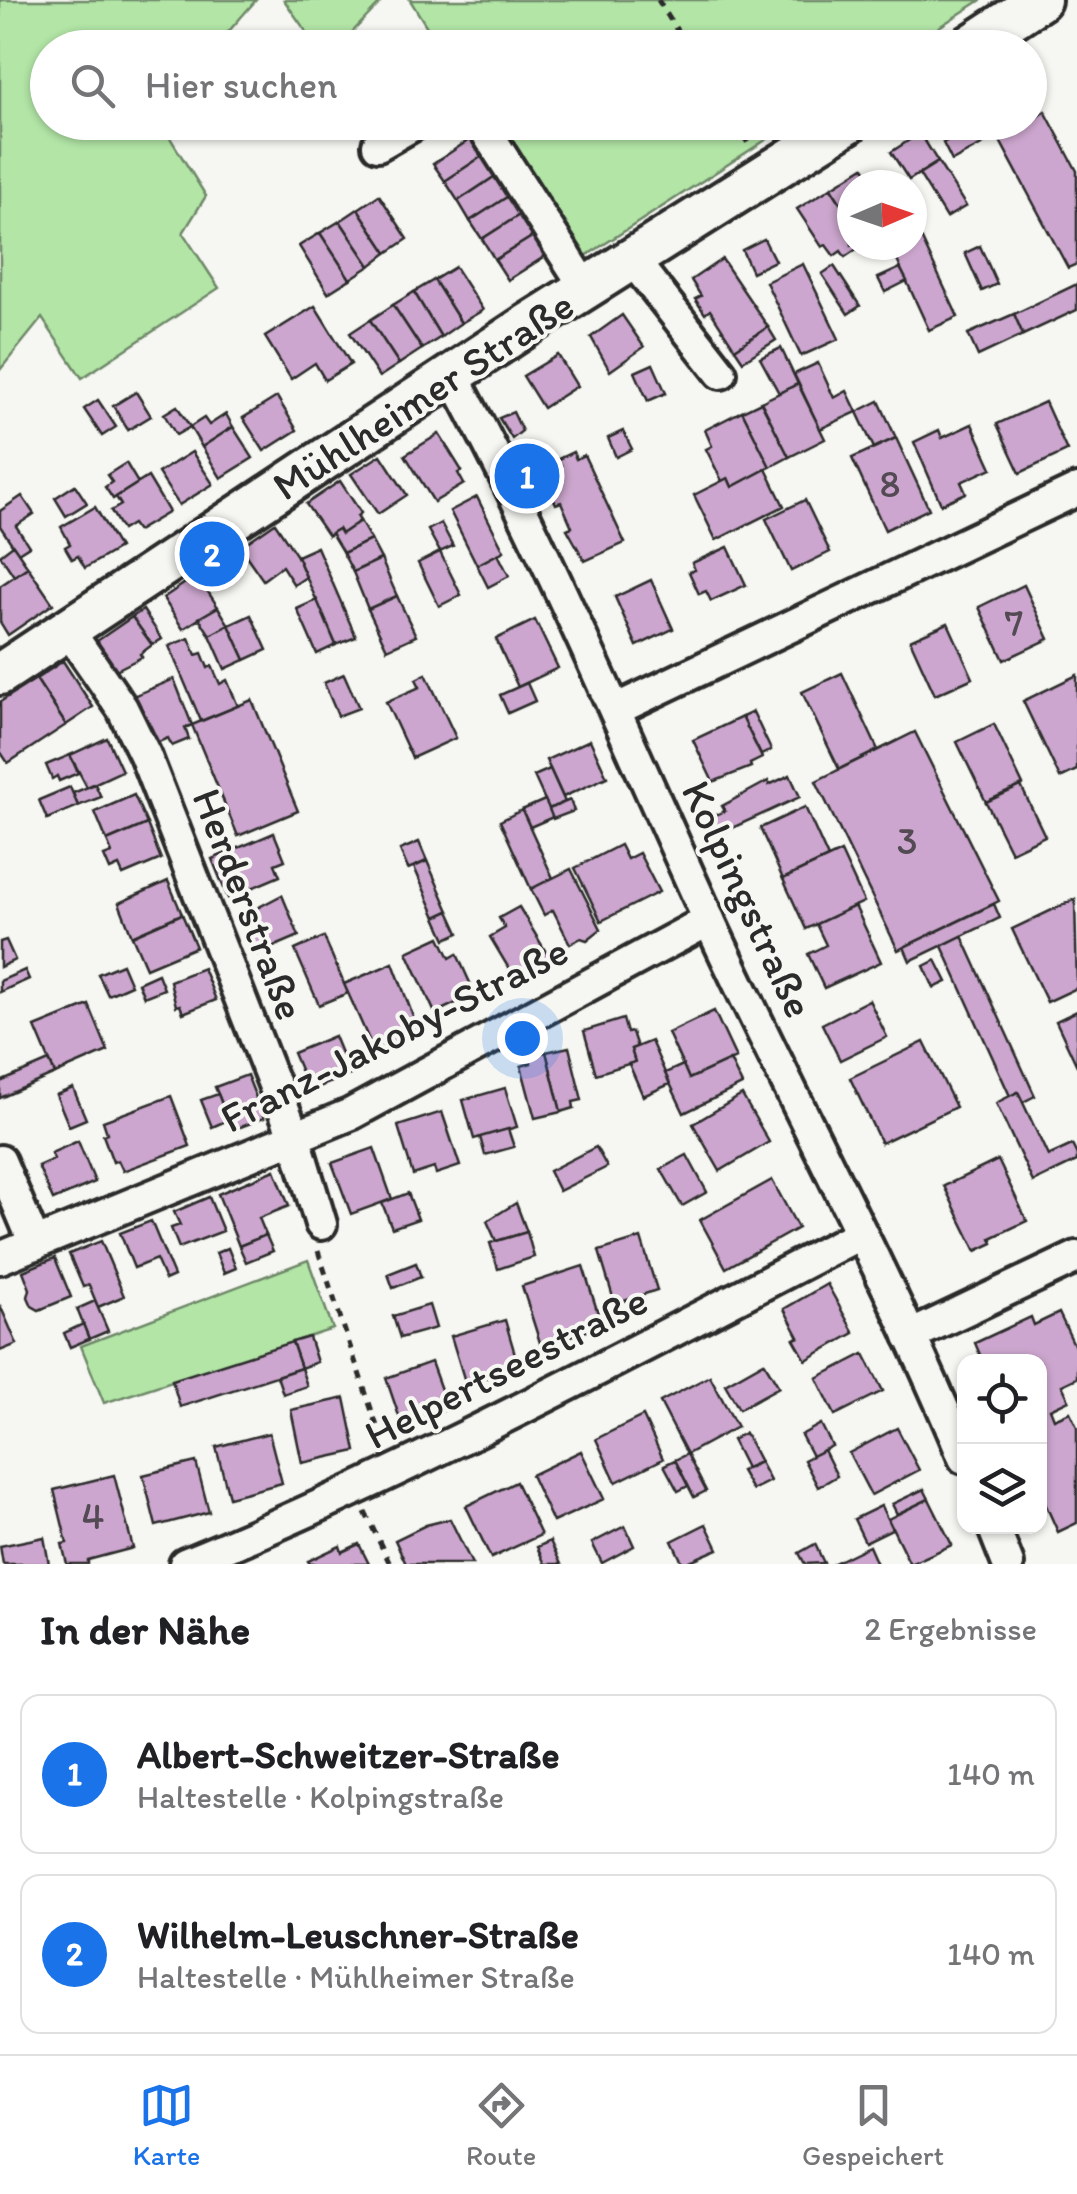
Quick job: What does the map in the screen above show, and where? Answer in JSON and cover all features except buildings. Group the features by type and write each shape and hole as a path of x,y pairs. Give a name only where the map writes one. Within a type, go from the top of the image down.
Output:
{"main road":[{"path":"994,30 1040,0"},
{"name":"Mühlheimer Straße","path":"0,674 586,288 820,140"}],"street":[{"path":"378,145 387,140"},
{"path":"491,140 586,288"},
{"path":"632,259 721,373"},
{"name":"Kolpingstraße","path":"453,376 512,488 709,920 910,1336 958,1444"},
{"path":"615,710 1077,490"},
{"name":"Herderstraße","path":"68,630 122,708 145,756 295,1138 320,1224"},
{"name":"Franz-Jakoby-Straße","path":"0,1258 352,1114 709,920"},
{"path":"0,1160 34,1244"},
{"name":"Helpertseestraße","path":"184,1564 395,1473 860,1234"},
{"path":"910,1336 1077,1257"},
{"path":"996,1534 1006,1563"}],"path":[{"path":"658,0 677,30"},
{"path":"320,1224 315,1243 395,1473"},
{"path":"356,1491 390,1564"}],"green space":[{"path":"0,0 256,0 230,30 30,30 30,140 171,140 206,196 183,233 219,288 82,378 42,318 0,370"},
{"path":"284,0 383,0 354,30 305,30"},
{"path":"410,0 981,0 934,30 429,30"},
{"path":"498,140 766,140 575,263"},
{"path":"308,1260 333,1329 104,1403 81,1346"}],"place":[{"name":"Albert-Schweitzer-Straße","path":"527,476"},
{"name":"Wilhelm-Leuschner-Straße","path":"212,554"}]}
